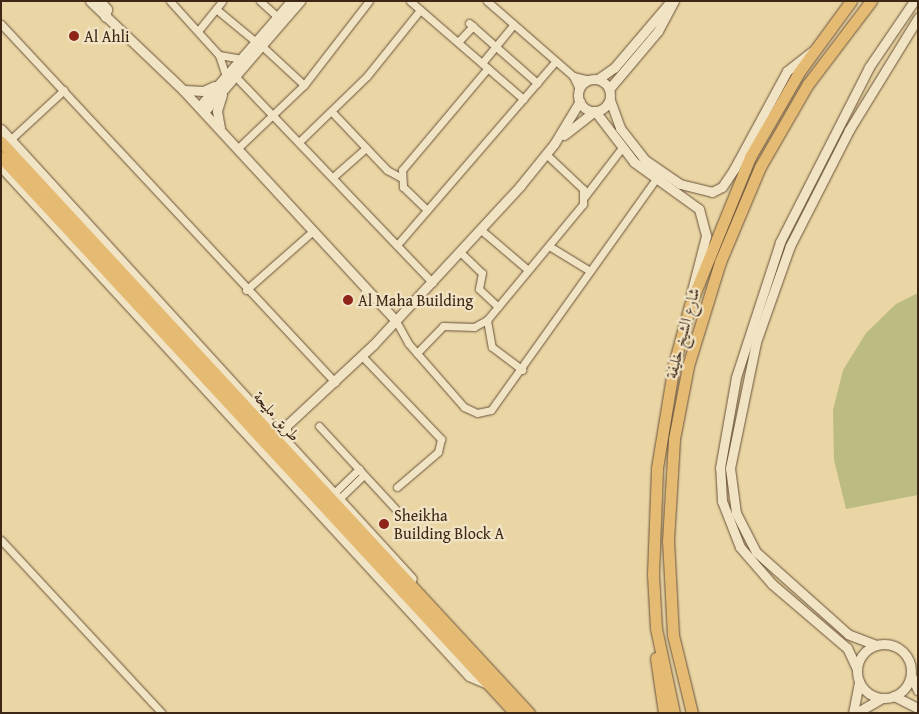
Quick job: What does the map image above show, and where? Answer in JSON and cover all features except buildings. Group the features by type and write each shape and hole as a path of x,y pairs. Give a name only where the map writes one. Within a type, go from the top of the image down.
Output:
{"main road":[{"name":"شارع الشيخ خليفة","path":"690,709 674,635 668,541 674,440 688,366 720,262 760,167 814,76 870,1"},
{"name":"شارع الشيخ خليفة","path":"674,713 659,642 653,588 657,468 668,393 690,305 738,182 815,50 850,2"},
{"name":"طريق مليحة","path":"6,140 160,314 528,713"},
{"name":"طريق مليحة","path":"1,156 276,461 490,685 514,713"},
{"path":"157,299 160,314"},
{"path":"211,368 224,370"},
{"path":"659,642 656,659 664,713"}],"street":[{"path":"90,1 105,18 201,109 396,321 417,354 464,407 477,413 495,407 654,180"},
{"path":"100,1 107,9 105,18"},
{"path":"170,1 219,55 231,78 275,114 433,283"},
{"path":"198,31 222,1"},
{"path":"260,1 278,17"},
{"path":"220,131 217,107 241,59 259,44 291,1"},
{"path":"201,109 300,1"},
{"path":"237,148 304,85 369,1"},
{"path":"410,1 523,99"},
{"path":"273,425 286,426 362,356 433,283 546,154 580,101 579,89 573,76 487,1"},
{"path":"579,89 614,68 672,1"},
{"path":"672,1 658,31 610,89 610,100 620,128 645,160 680,184 712,192 722,187 734,169 787,72 815,50"},
{"path":"855,713 859,682 857,669 847,648 766,578 740,547 722,501 720,468 736,377 775,255 865,75 914,1"},
{"path":"216,9 259,44 304,85"},
{"path":"300,141 368,76 420,10"},
{"path":"896,51 890,43 905,15"},
{"path":"918,18 896,51 822,179 790,246 756,342 730,468 736,513 756,552 848,634 876,645 892,645 905,654 918,691"},
{"path":"1,24 64,90 246,290 335,382"},
{"path":"400,177 485,66 496,47 514,24"},
{"path":"458,42 471,25 537,83"},
{"path":"219,55 241,59"},
{"path":"397,245 556,61"},
{"path":"573,76 594,80 610,89"},
{"path":"183,90 207,90 231,78"},
{"path":"6,140 64,90"},
{"path":"554,144 610,100"},
{"path":"580,101 595,111 622,149 654,180 695,205 705,219 706,236 690,305"},
{"path":"332,112 366,148 400,177 403,188 427,210"},
{"path":"1,129 6,140 224,370 413,580 422,597"},
{"path":"333,177 366,148"},
{"path":"417,354 447,325 474,327 487,320 549,246 622,149"},
{"path":"546,154 586,196"},
{"path":"1,167 276,461"},
{"path":"480,229 528,270"},
{"path":"246,290 313,231"},
{"path":"549,246 590,271"},
{"path":"460,252 482,273 479,289 498,307"},
{"path":"487,320 492,347 522,370"},
{"path":"362,356 441,439 438,452 396,487"},
{"path":"286,426 286,440"},
{"path":"319,426 400,515"},
{"path":"337,496 361,472"},
{"path":"1,540 162,713"},
{"path":"857,669 863,654 876,645"},
{"path":"855,713 882,698 894,696 905,688 911,675"},
{"path":"859,682 882,698"},
{"path":"894,696 918,708"}],"green space":[{"path":"918,293 918,495 846,509 834,460 833,410 843,370 866,333 896,304"}],"place":[{"name":"Al Ahli","path":"74,36"},
{"name":"Al Maha Building","path":"348,300"},
{"name":"Sheikha Building Block A","path":"384,524"}]}
